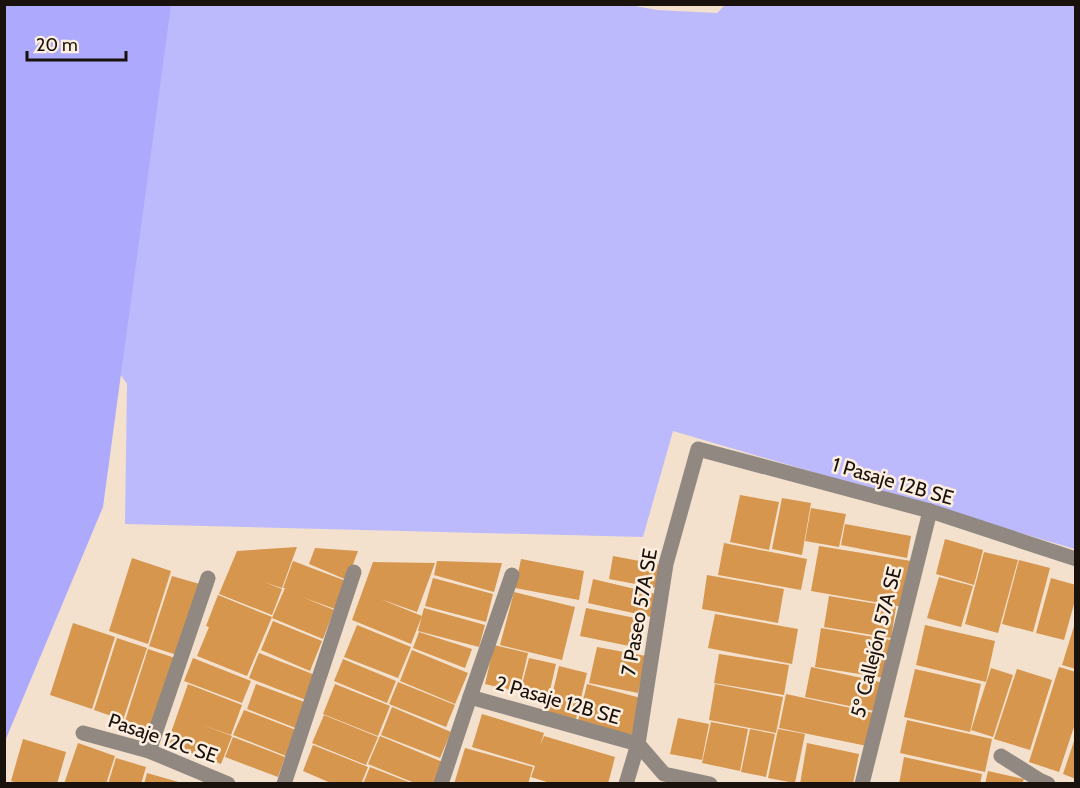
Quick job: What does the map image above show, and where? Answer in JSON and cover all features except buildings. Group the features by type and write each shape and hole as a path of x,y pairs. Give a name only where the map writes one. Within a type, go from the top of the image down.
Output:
{"street":[{"name":"1 Pasaje 12B SE","path":"698,449 930,512 1076,559"},
{"name":"7 Paseo 57A SE","path":"626,783 638,744 666,564 698,449"},
{"name":"5º Callejón 57A SE","path":"862,783 930,512"},
{"path":"284,783 354,572"},
{"path":"470,697 512,575"},
{"path":"148,751 208,578"},
{"name":"2 Pasaje 12B SE","path":"441,783 470,697 638,744 664,774 710,783"},
{"name":"Pasaje 12C SE","path":"83,733 148,751 228,783"},
{"path":"1001,756 1048,783"}],"shaded area":[{"path":"5,4 171,5 103,507 5,741"},
{"path":"624,4 657,10 717,13 726,4 1075,5 1075,549 673,431 643,537 125,524 127,384 104,350 167,5"}]}
